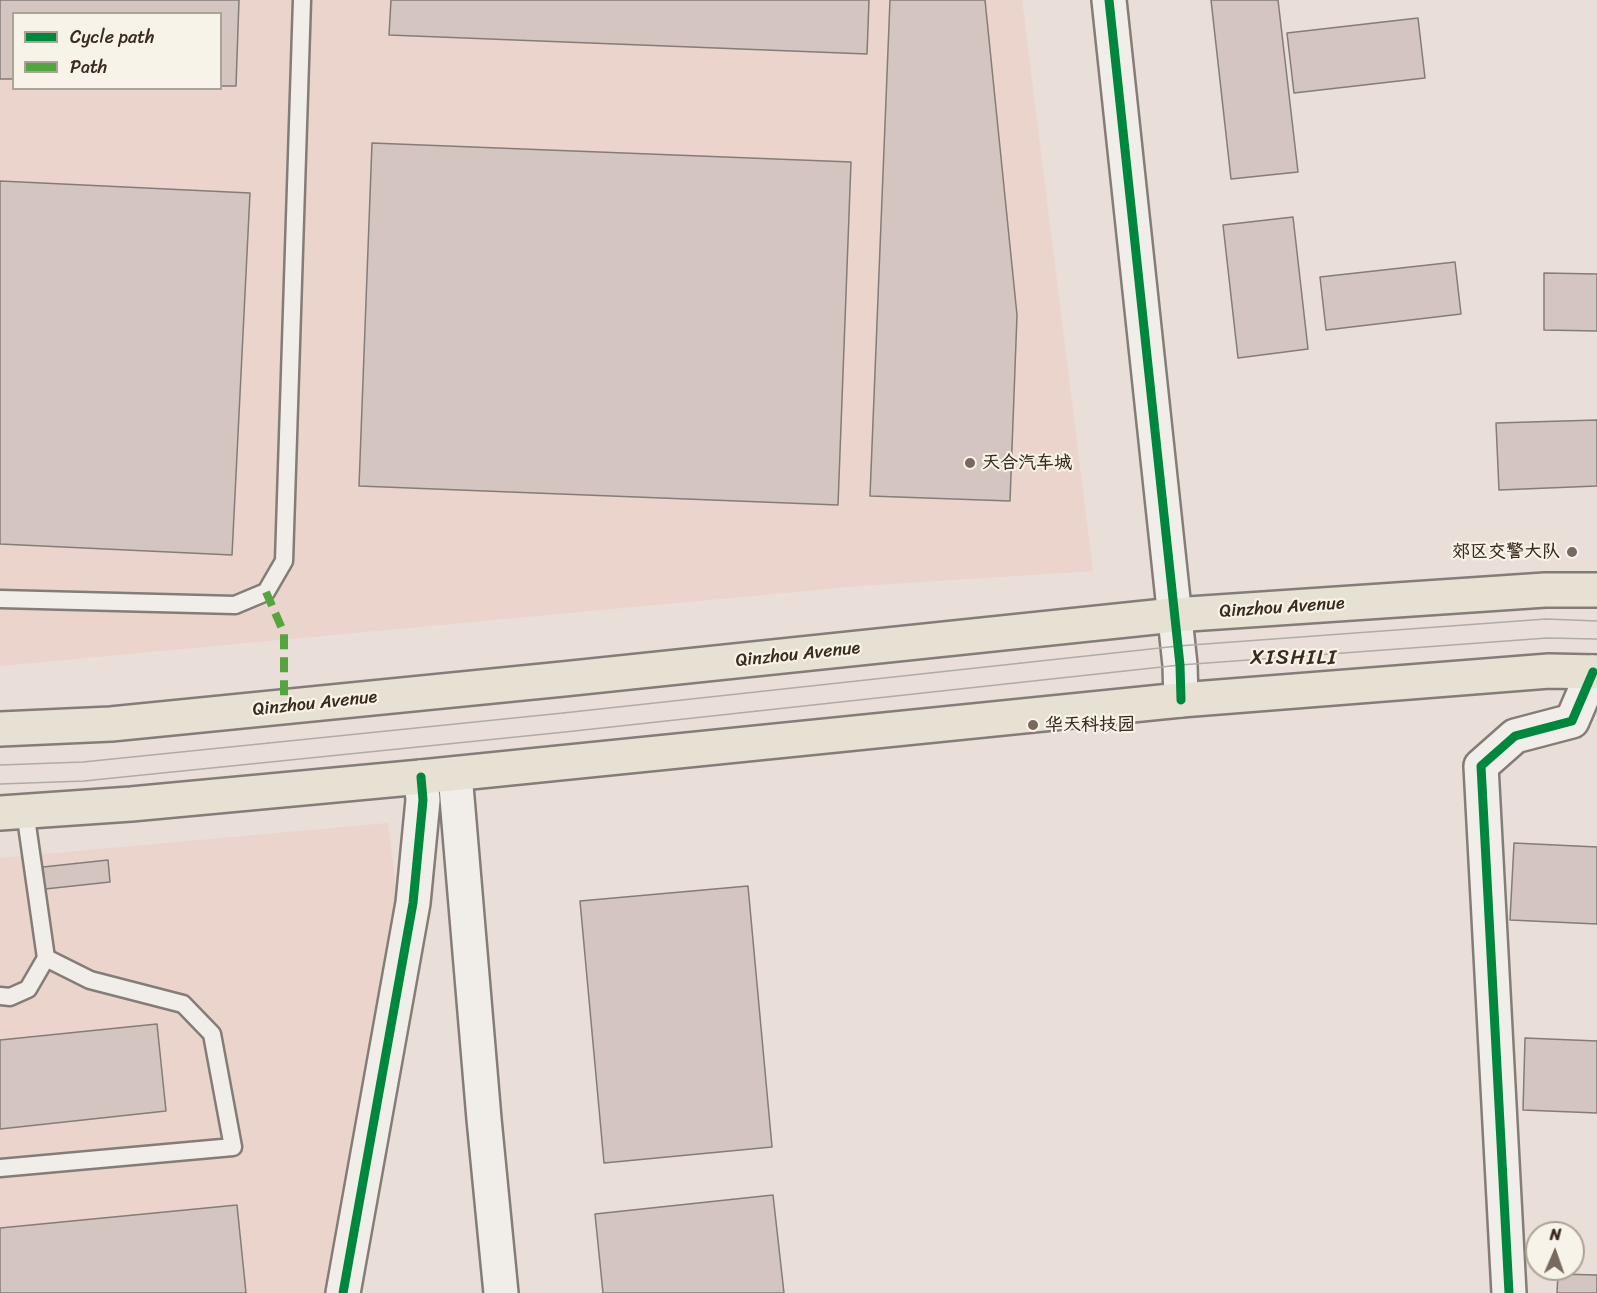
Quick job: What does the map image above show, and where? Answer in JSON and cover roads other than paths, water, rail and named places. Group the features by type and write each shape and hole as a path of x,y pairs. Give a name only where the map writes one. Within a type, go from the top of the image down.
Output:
{"highway":[{"name":"Qinzhou Avenue","path":"0,729 111,724 552,681 1174,615 1545,590 1597,590"},
{"path":"13,812 131,804 455,774 1181,700 1549,671 1595,672"}],"street":[{"path":"1109,0 1180,664 1181,700"},
{"path":"1509,1293 1481,766 1515,736 1572,721 1595,672"},
{"path":"455,774 501,1293"},
{"path":"343,1293 413,903 423,800 421,777"}],"lane":[{"path":"0,599 235,605 266,591 284,561 302,0"},
{"path":"0,996 10,997 28,989 46,958 13,812"},
{"path":"0,1168 233,1147 212,1034 183,1004 90,980 46,958"}],"tram line":[{"path":"0,765 83,762 563,713 1178,646 1546,619 1597,621"},
{"path":"0,784 84,781 565,732 1180,665 1547,638 1597,639"}],"place":[{"name":"天合汽车城","path":"970,463"},
{"name":"郊区交警大队","path":"1572,552"},
{"name":"华天科技园","path":"1033,725"}],"district":[{"name":"XISHILI","path":"1294,659"}]}
